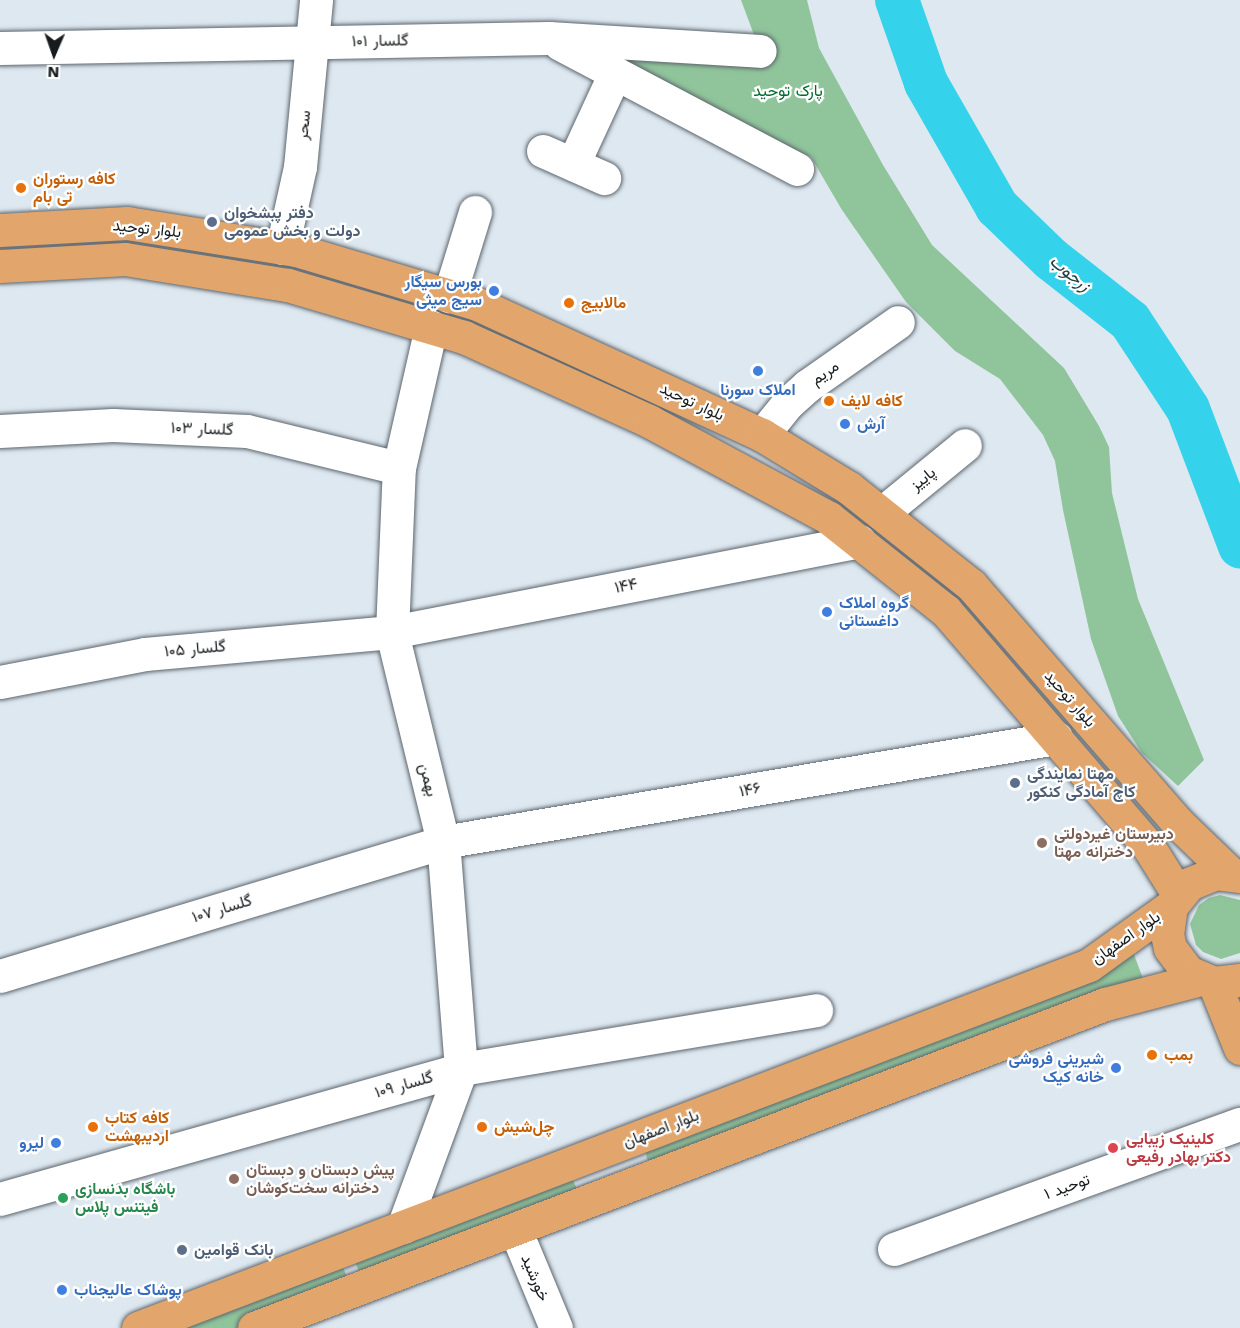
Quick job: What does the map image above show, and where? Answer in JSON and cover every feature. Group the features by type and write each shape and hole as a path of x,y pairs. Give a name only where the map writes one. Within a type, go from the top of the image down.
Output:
{"main road":[{"name":"بلوار توحید","path":"0,230 127,223 282,248 477,304 762,435 849,488 971,585 1178,823 1235,875"},
{"path":"277,284 282,248"},
{"name":"بلوار توحید","path":"0,266 125,259 277,284 464,337 649,421 830,518 946,611 1148,846 1175,900"},
{"path":"1148,846 1160,851 1172,847 1179,836 1178,823"},
{"name":"بلوار اصفهان","path":"138,1328 1089,965 1175,900 1201,877 1235,875"},
{"path":"1175,900 1167,920 1170,948 1188,972 1218,981"},
{"path":"1218,981 1240,1048"},
{"path":"269,1325 1104,1004 1218,981"},
{"path":"604,1150 592,1161 592,1177 603,1188 619,1189"}],"street":[{"name":"سحر","path":"282,248 300,167 316,0"},
{"name":"گلسار ۱۰۱","path":"0,48 549,38 760,51"},
{"path":"549,38 797,169"},
{"path":"573,164 615,73"},
{"path":"543,151 604,178"},
{"path":"449,296 476,212"},
{"name":"مریم","path":"762,435 787,404 807,386 898,322"},
{"name":"بهمن","path":"403,1227 461,1069 443,842 392,632 399,468 431,327"},
{"name":"گلسار ۱۰۳","path":"0,431 112,425 247,431 399,468"},
{"name":"پاییز","path":"882,513 965,445"},
{"name":"۱۴۴","path":"392,632 859,541"},
{"name":"گلسار ۱۰۵","path":"0,682 145,654 392,632"},
{"name":"۱۴۶","path":"443,842 1056,738"},
{"name":"گلسار ۱۰۷","path":"0,976 443,842"},
{"name":"گلسار ۱۰۹","path":"0,1199 461,1069 816,1010"},
{"name":"توحید ۱","path":"894,1249 1240,1124"},
{"name":"خورشید","path":"514,1229 556,1328"}],"green space":[{"name":"پارک توحید","path":"741,0 807,0 819,48 883,165 932,245 1064,368 1099,426 1109,447 1112,493 1138,599 1204,760 1178,786 1142,753 1118,716 1091,639 1063,510 1055,461 1043,435 1000,379 955,351 906,302 842,210 811,157 609,62 601,46 760,51"},
{"path":"1220,895 1240,900 1240,953 1221,959 1203,952 1196,945 1190,924 1199,905 1209,898"},
{"path":"1133,952 1144,981 652,1164 647,1159 645,1146"},
{"path":"572,1178 578,1191 363,1282 353,1256"},
{"path":"340,1260 351,1287 242,1328 158,1328"}],"waterway":[{"name":"زرجوب","path":"897,0 926,83 997,207 1051,259 1130,321 1188,409 1240,546"}],"place":[{"name":"کافه رستوران تی بام","path":"21,188"},
{"name":"دفتر پبشخوان دولت و بخش عمومی","path":"212,222"},
{"name":"بورس سیگار سیج میثی","path":"494,291"},
{"name":"مالابیج","path":"569,303"},
{"name":"املاک سورنا","path":"758,371"},
{"name":"کافه لایف","path":"829,401"},
{"name":"آرش","path":"845,424"},
{"name":"گروه املاک داغستانی","path":"827,612"},
{"name":"مهتا نمایندگی کاچ آمادگی کنکور","path":"1015,783"},
{"name":"دبیرستان غیردولتی دخترانه مهتا","path":"1042,843"},
{"name":"بمب","path":"1152,1055"},
{"name":"شیرینی فروشی خانه کیک","path":"1116,1068"},
{"name":"کافه کتاب اردیبهشت","path":"93,1127"},
{"name":"چل‌شیش","path":"482,1127"},
{"name":"لیرو","path":"56,1143"},
{"name":"کلینیک زیبایی دکتر بهادر رفیعی","path":"1113,1148"},
{"name":"پیش دبستان و دبستان دخترانه سخت‌کوشان","path":"234,1179"},
{"name":"باشگاه بدنسازی فیتنس پلاس","path":"63,1198"},
{"name":"بانک قوامین","path":"182,1250"},
{"name":"پوشاک عالیجناب","path":"62,1290"}]}
